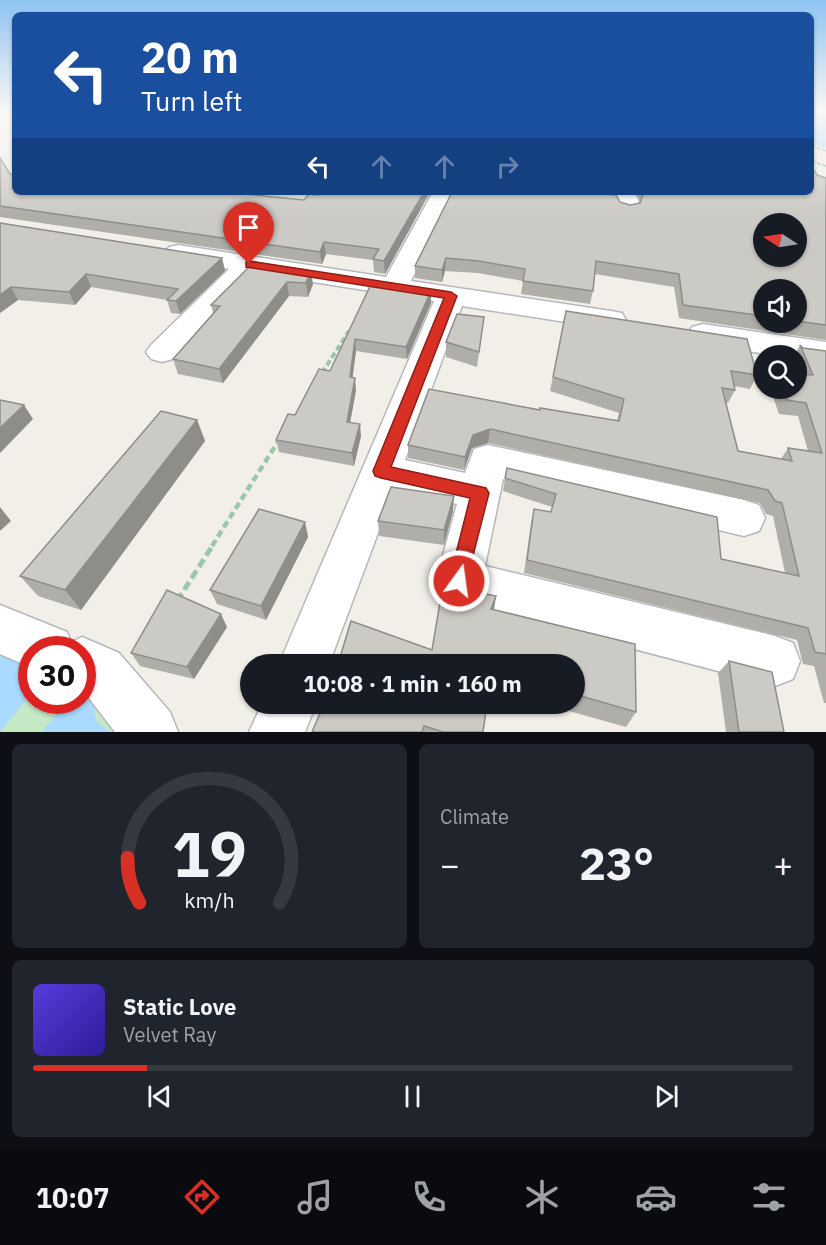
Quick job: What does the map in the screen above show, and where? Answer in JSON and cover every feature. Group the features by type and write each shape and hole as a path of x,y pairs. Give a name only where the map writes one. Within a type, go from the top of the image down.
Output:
{"street":[{"path":"394,287 442,195"},
{"path":"588,195 627,199 627,208"},
{"path":"147,248 638,324"},
{"path":"162,352 249,264"},
{"path":"308,654 451,296"},
{"path":"674,330 826,353"},
{"path":"744,518 488,460 459,581 775,661"},
{"path":"381,471 480,493"},
{"path":"0,629 18,637"},
{"path":"96,669 101,671 150,732"},
{"path":"277,732 285,714"}],"path":[{"path":"317,381 356,320"},
{"path":"170,612 285,431"}],"green space":[{"path":"0,647 18,655 18,714 96,714 96,696 128,732 0,732"}],"water":[{"path":"0,640 18,647 18,710 0,732"},
{"path":"57,714 95,714 97,722 110,732 44,732 45,727"}],"building":[{"path":"0,158 12,174 12,195 255,195 304,200 308,195 422,195 384,261 373,259 379,249 324,242 320,252 0,206"},
{"path":"815,171 817,175 826,178 826,325 807,322 807,279 753,279 753,315 683,305 679,274 596,261 593,291 523,281 525,269 479,261 446,258 442,270 415,266 450,195 616,195 620,202 630,205 640,203 643,195 814,195"},
{"path":"0,223 222,258 176,301 167,300 178,289 86,274 69,292 11,287 0,295"},
{"path":"254,262 311,271 306,283 287,282 219,369 173,359 220,306 211,305"},
{"path":"372,282 431,291 406,347 355,339 350,377 355,378 347,422 360,424 352,453 276,440 288,414 295,415 319,369 330,371"},
{"path":"566,311 747,339 753,361 753,374 731,371 735,390 722,388 738,451 792,461 788,448 822,453 806,403 787,399 807,399 807,375 813,375 807,361 807,349 826,351 826,654 815,652 808,628 527,560 534,509 551,512 556,494 505,478 507,468 717,517 721,559 799,576 782,503 775,501 768,490 490,429 473,435 465,457 408,445 429,389 540,410 540,408 619,421 624,399 553,377"},
{"path":"457,314 484,317 479,352 446,342"},
{"path":"0,400 24,405 0,428"},
{"path":"161,411 197,420 65,590 20,576"},
{"path":"391,487 454,496 444,530 378,521"},
{"path":"259,509 305,522 261,606 210,590"},
{"path":"443,585 496,596 491,609 635,644 636,712 585,697 585,654 341,654 351,621 432,650"},
{"path":"167,590 221,614 187,667 131,653"},
{"path":"729,661 772,672 784,732 739,732"},
{"path":"320,714 486,714 483,732 443,732 424,726 422,732 312,732"}],"route":[{"path":"249,264 451,296 381,471 480,493 459,581"}]}
